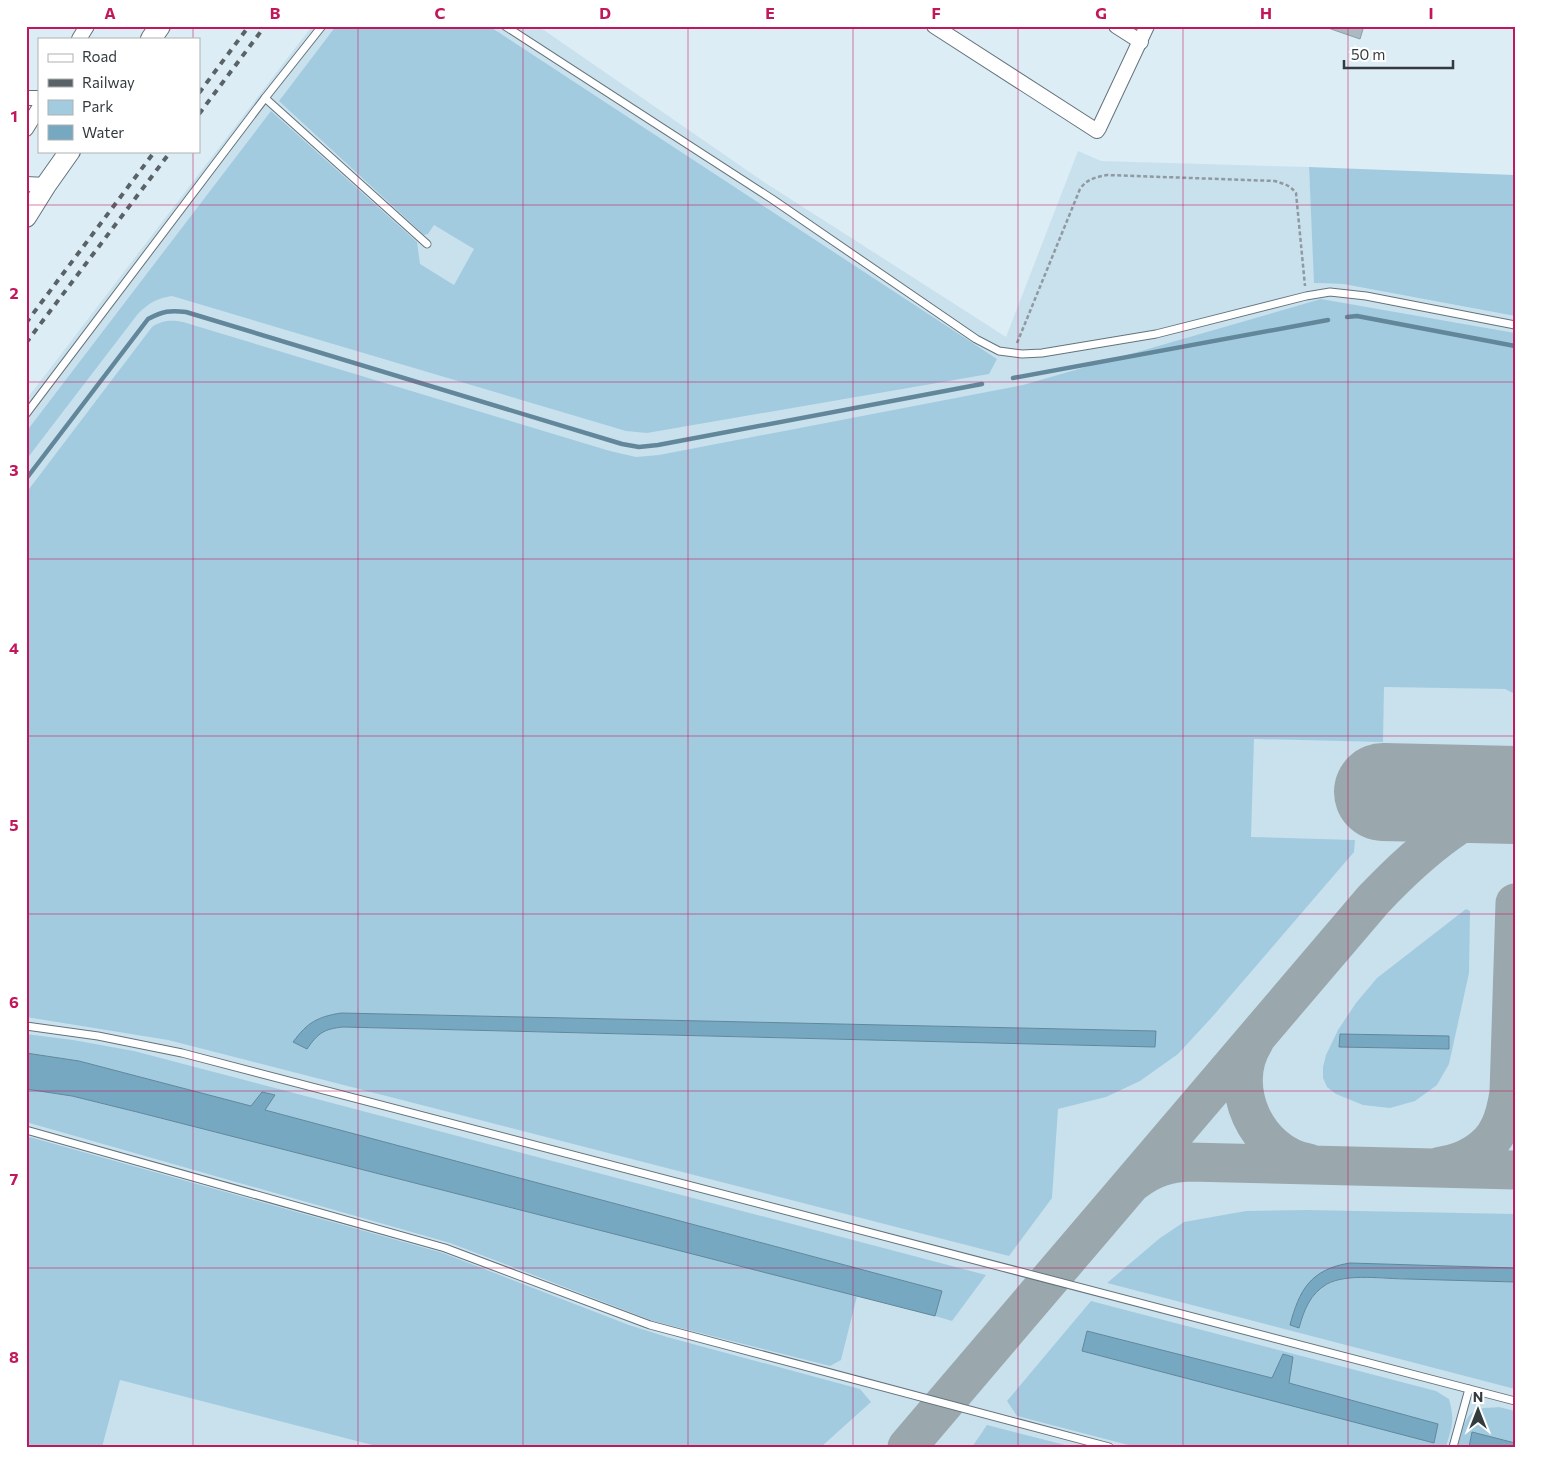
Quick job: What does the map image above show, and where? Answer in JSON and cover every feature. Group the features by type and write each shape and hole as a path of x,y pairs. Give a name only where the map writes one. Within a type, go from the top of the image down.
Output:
{"street":[{"path":"80,38 87,26"},
{"path":"152,38 160,26"},
{"path":"934,26 1096,131 1148,26"},
{"path":"1116,26 1141,42"},
{"path":"26,129 38,110"},
{"path":"26,217 36,184 69,152"}],"lane":[{"path":"26,414 265,98 322,26"},
{"path":"505,26 772,199 976,339 999,351 1042,353 1156,334 1306,296 1330,292 1366,296 1515,325"},
{"path":"265,98 427,244"},
{"path":"26,1026 98,1036 182,1053 1515,1401"},
{"path":"26,1130 445,1248 650,1326 1109,1447"},
{"path":"1452,1447 1469,1389"}],"path":[{"path":"1013,353 1080,189 1084,183 1094,177 1107,175 1275,181 1292,187 1298,202 1306,296"}],"shaded area":[{"path":"312,26 538,26 761,180 1006,337 1078,151 1101,161 1309,167 1315,283 1343,284 1515,316 1515,1447 26,1447 26,400"}],"green space":[{"path":"336,26 489,26 997,359 989,374 647,433 626,431 172,296 153,302 137,315 26,460 26,432 271,111 417,242 420,264 454,285 474,249 434,225 428,234 424,235 279,101"},
{"path":"1309,167 1515,175 1515,316 1343,284 1314,283"},
{"path":"1321,299 1515,333 1515,694 1505,689 1384,687 1383,742 1254,739 1251,837 1355,840 1354,852 1178,1054 1140,1081 1106,1097 1058,1109 1052,1198 1009,1256 168,1040 26,1017 26,493 152,327 167,321 183,322 610,451 636,457 659,455 1023,385","holes":["341,1013 1156,1031 1155,1047 343,1027 328,1030 314,1038 317,1019"]},
{"path":"1466,909 1470,911 1469,973 1449,1064 1437,1085 1415,1101 1390,1108 1363,1105 1336,1094 1327,1087 1323,1078 1326,1055 1338,1030 1356,1003 1377,978","holes":["1340,1034 1449,1037 1449,1049 1339,1047"]},
{"path":"26,1034 134,1051 986,1275 952,1321 935,1316 942,1291 265,1110 275,1095 251,1106 79,1061 26,1053"},
{"path":"26,1089 72,1096 137,1112 857,1296 841,1360 830,1366 653,1321 450,1243 26,1122"},
{"path":"26,1136 443,1253 629,1325 860,1389 871,1402 821,1447 380,1447 120,1380 102,1447 26,1447"},
{"path":"1307,1210 1515,1214 1515,1268 1350,1263 1300,1295 1290,1325 1299,1328 1309,1303 1317,1292 1328,1284 1346,1279 1367,1277 1515,1282 1515,1389 1107,1283 1160,1238 1184,1222 1246,1211"},
{"path":"1091,1301 1436,1391 1449,1399 1452,1418 1446,1447 1136,1447 1017,1416 1007,1401","holes":["1087,1331 1272,1378 1293,1357 1289,1383 1438,1424 1434,1442 1082,1351"]},
{"path":"1499,1407 1515,1411 1515,1443 1472,1432 1469,1447 1458,1447 1466,1420 1474,1412 1484,1408"},
{"path":"987,1425 1073,1447 972,1447"}],"water":[{"path":"341,1013 1156,1031 1155,1047 343,1027 322,1033 307,1049 293,1042 308,1025 325,1016"},
{"path":"1340,1034 1449,1036 1449,1049 1339,1047"},
{"path":"26,1053 79,1061 251,1106 262,1092 275,1095 265,1110 942,1291 935,1316 137,1112 72,1096 26,1089"},
{"path":"1350,1263 1515,1268 1515,1282 1366,1277 1345,1279 1327,1284 1321,1288 1309,1303 1299,1328 1290,1325 1298,1301 1309,1283 1325,1270"},
{"path":"1087,1331 1272,1378 1283,1354 1293,1357 1289,1383 1438,1424 1434,1443 1082,1351"},
{"path":"1472,1432 1515,1443 1515,1447 1469,1447"}],"building":[{"path":"1329,26 1364,26 1360,39 1328,28"}],"waterway":[{"path":"26,479 148,319 171,311 186,312 622,444 639,447 982,384"},
{"path":"1347,317 1357,316 1515,346"},
{"path":"1013,378 1328,320"}],"taxiway":[{"path":"907,1447 1373,900 1420,855 1456,827 1495,806 1515,800"},
{"path":"1441,1166 1458,1162 1483,1148 1495,1136 1507,1106 1515,903"},
{"path":"1254,1042 1246,1060 1243,1078 1245,1097 1251,1116 1261,1132 1274,1146 1290,1157 1308,1163"},
{"path":"1135,1181 1160,1167 1189,1162 1515,1170"}],"runway":[{"path":"1383,792 1515,795"}],"railway":[{"path":"200,92 249,26"},
{"path":"200,113 265,26"},
{"path":"26,323 154,152"},
{"path":"26,343 170,152"}]}
